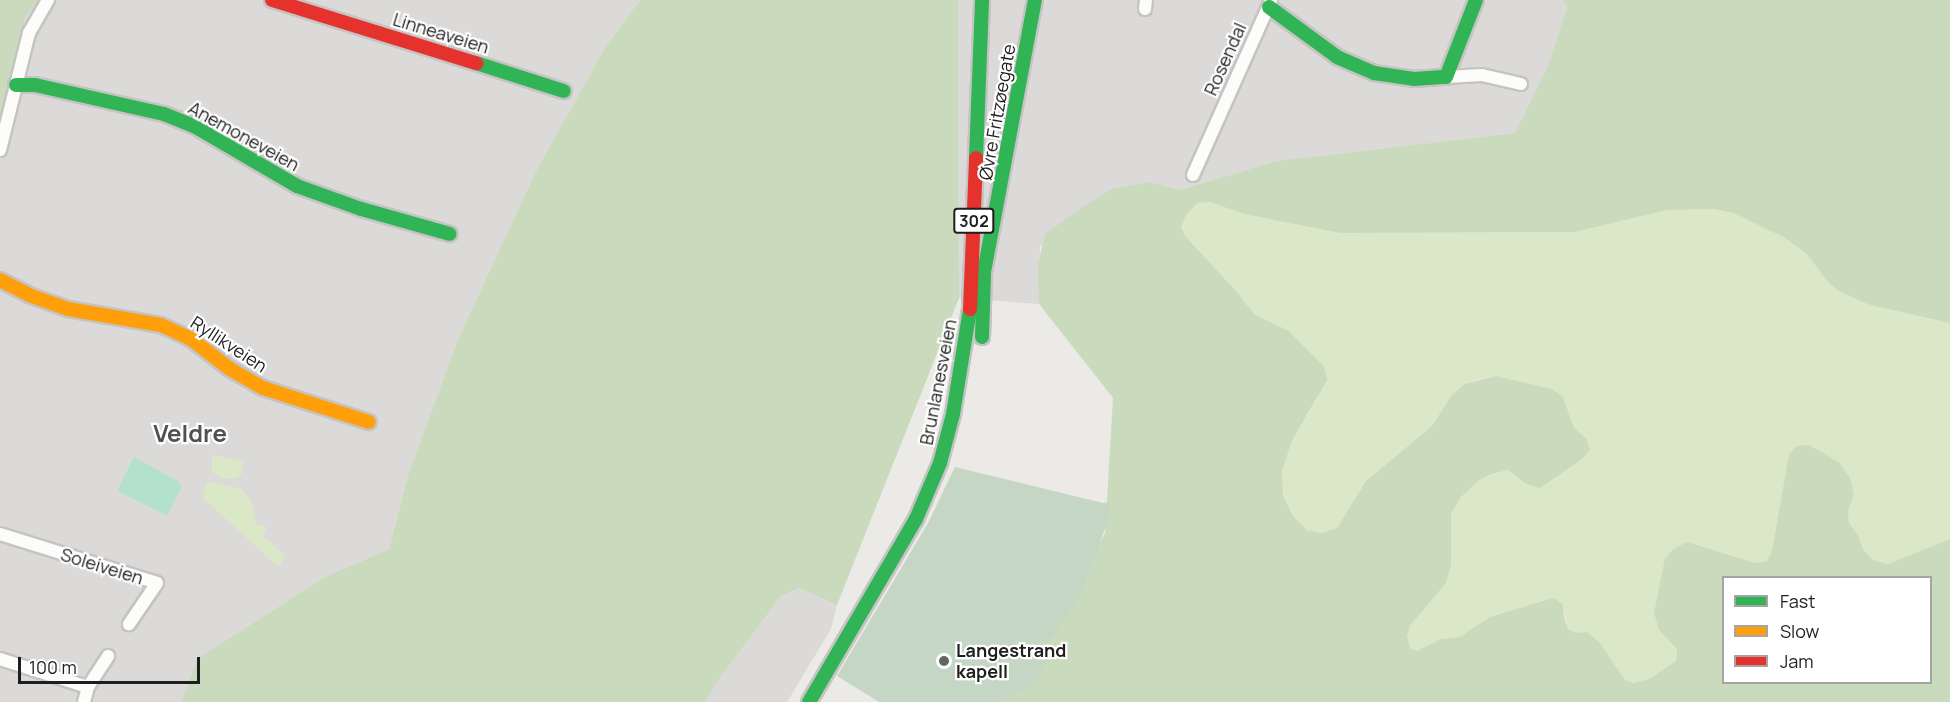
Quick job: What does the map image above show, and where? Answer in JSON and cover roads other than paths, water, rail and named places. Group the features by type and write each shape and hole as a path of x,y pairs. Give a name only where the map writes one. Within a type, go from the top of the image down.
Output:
{"street":[{"path":"0,150 29,33 48,0"},
{"name":"Linneaveien","path":"272,0 564,91"},
{"name":"Brunlanesveien","path":"809,702 916,519 940,463 953,414 970,315 982,0"},
{"name":"Øvre Fritzøegate","path":"982,337 981,306 984,272 1035,0"},
{"path":"1446,77 1476,0"},
{"name":"Rosendal","path":"1193,175 1270,4 1337,57 1374,74 1414,79 1482,75 1521,84"},
{"name":"Anemoneveien","path":"16,85 35,85 164,114 194,126 268,171 309,191 450,234"},
{"name":"Ryllikveien","path":"0,280 28,295 68,309 161,325 191,339 233,371 263,388 369,422"},
{"name":"Soleiveien","path":"0,534 157,583 129,624"},
{"path":"84,702 88,687 108,656"},
{"path":"0,659 88,687"}],"place":[{"name":"Langestrand kapell","path":"944,661"}],"district":[{"name":"Veldre","path":"190,433"}]}
